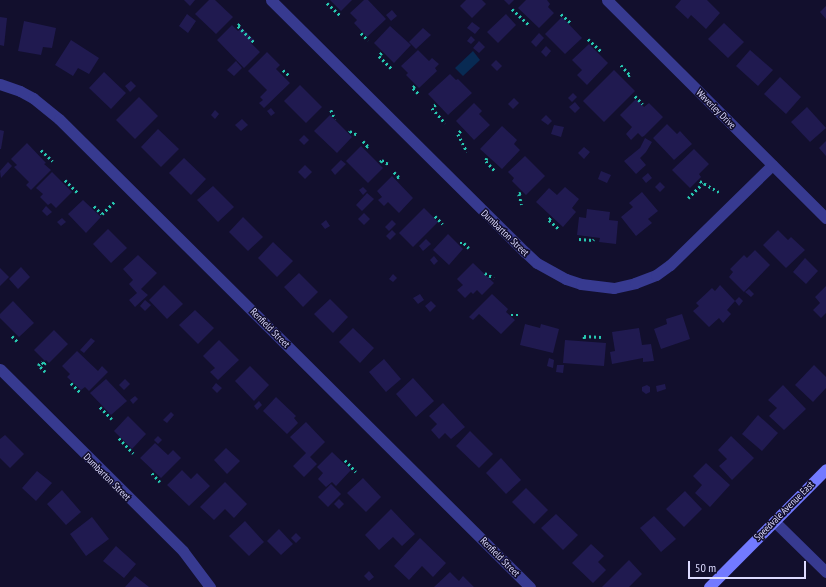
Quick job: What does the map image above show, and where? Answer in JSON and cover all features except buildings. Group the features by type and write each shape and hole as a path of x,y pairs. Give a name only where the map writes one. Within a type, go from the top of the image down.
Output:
{"main road":[{"name":"Speedvale Avenue East","path":"709,587 826,469"}],"street":[{"name":"Dumbarton Street","path":"271,0 524,252 551,272 581,284 614,288 635,283 656,275 670,265 772,165"},
{"name":"Waverley Drive","path":"607,0 826,218"},
{"name":"Renfield Street","path":"0,84 20,91 33,98 59,119 530,587"},
{"name":"Dumbarton Street","path":"0,370 183,551 210,587"},
{"path":"774,521 826,572"}],"path":[{"path":"327,3 340,16"},
{"path":"512,10 529,25"},
{"path":"561,14 571,23"},
{"path":"240,24 238,26 254,42"},
{"path":"361,33 368,40"},
{"path":"588,39 601,51"},
{"path":"382,53 379,56 392,69"},
{"path":"621,65 630,75 627,77"},
{"path":"283,70 290,76"},
{"path":"415,86 413,88 419,94"},
{"path":"635,96 643,104"},
{"path":"436,105 432,108 445,123"},
{"path":"331,110 335,118"},
{"path":"349,132 350,131 358,135"},
{"path":"461,131 458,134 467,152"},
{"path":"363,141 368,146 366,148"},
{"path":"41,150 53,161"},
{"path":"486,158 486,161 495,171"},
{"path":"380,162 382,160 390,165"},
{"path":"394,172 399,177 396,179"},
{"path":"65,180 78,193"},
{"path":"688,198 702,182 719,192"},
{"path":"521,193 519,194 522,205"},
{"path":"94,206 102,214 115,201"},
{"path":"435,216 443,224"},
{"path":"551,218 549,220 559,229"},
{"path":"579,239 594,239"},
{"path":"460,243 464,243 469,248"},
{"path":"485,273 494,278"},
{"path":"511,315 520,315"},
{"path":"12,336 18,342"},
{"path":"584,339 584,336 601,337"},
{"path":"45,372 38,365 42,362 44,364 46,362"},
{"path":"71,383 81,393"},
{"path":"100,407 112,419"},
{"path":"119,438 133,453"},
{"path":"345,460 356,472"},
{"path":"152,473 160,482"}],"water":[{"path":"473,51 480,60 463,76 455,68"}]}
